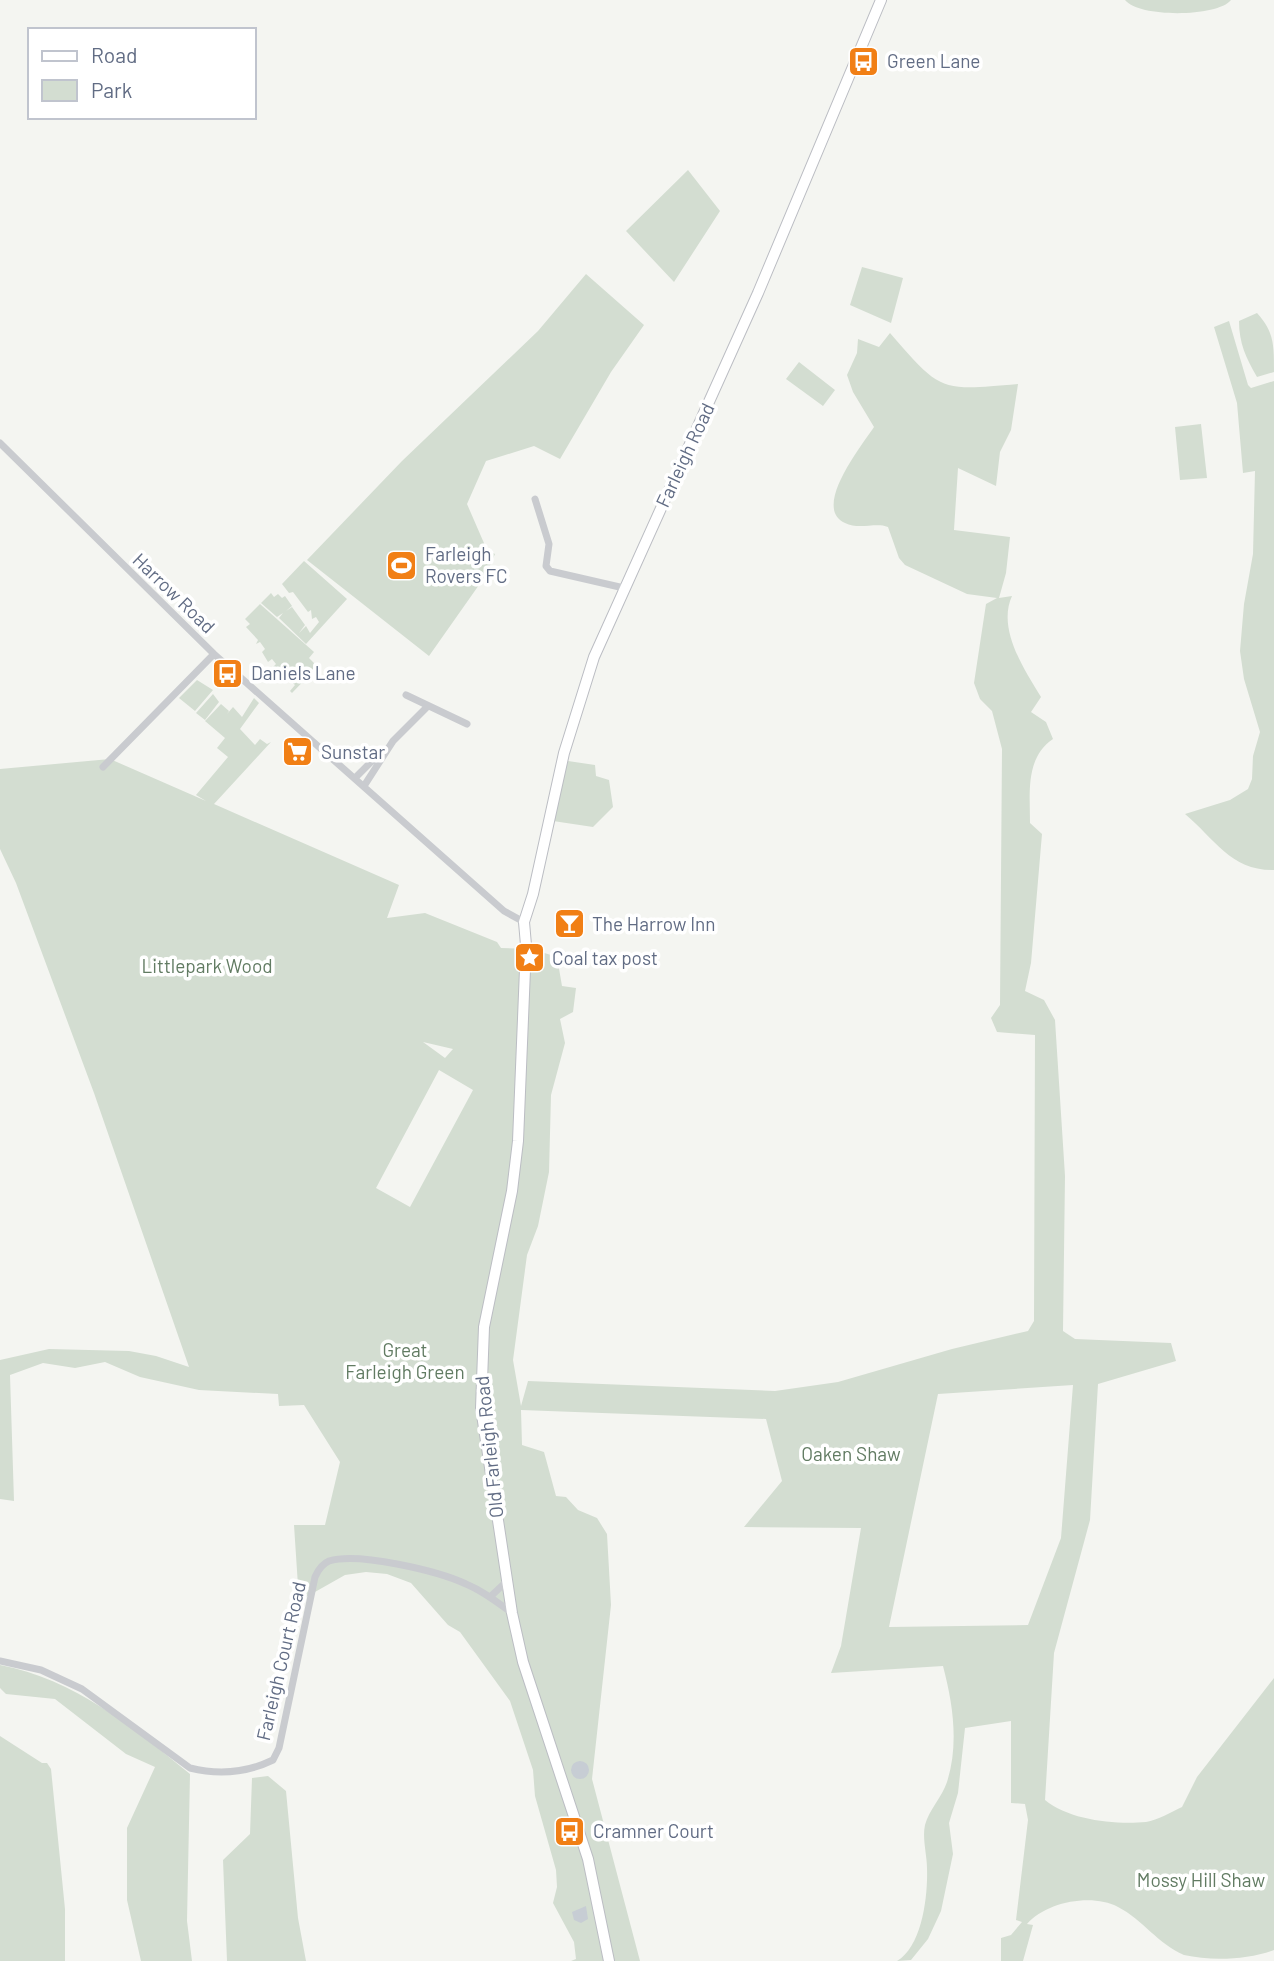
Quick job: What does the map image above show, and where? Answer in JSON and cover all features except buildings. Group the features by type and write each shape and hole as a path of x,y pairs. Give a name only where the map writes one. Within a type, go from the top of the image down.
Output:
{"street":[{"name":"Farleigh Road","path":"524,922 533,894 556,786 594,657 753,305 881,0"},
{"name":"Harrow Road","path":"0,443 214,654 504,911 524,922"},
{"path":"535,499 549,544 546,566 550,570 624,588"},
{"path":"103,767 214,654"},
{"path":"406,695 426,708 467,724"},
{"path":"355,778 426,708"},
{"path":"364,786 393,741"},
{"name":"Old Farleigh Road","path":"524,922 526,945 518,1141 512,1191 486,1315 480,1366 483,1420 506,1581 523,1662 586,1855 609,1961"},
{"name":"Farleigh Court Road","path":"0,1661 41,1670 82,1689 190,1768 210,1773 234,1771 273,1760 279,1748 316,1577 320,1568 328,1561 387,1562 445,1575 490,1597 512,1613"},
{"path":"490,1597 506,1581"}],"green space":[{"path":"1125,0 1231,0 1211,10 1178,13 1146,10"},
{"path":"688,170 720,211 674,282 626,231"},
{"path":"862,267 903,278 891,323 850,305"},
{"path":"586,274 644,325 611,372 560,459 534,446 486,461 467,504 487,550 495,554 486,575 429,656 307,560 402,461 538,331"},
{"path":"1257,313 1267,326 1272,339 1274,372 1257,377 1244,350 1239,321"},
{"path":"1229,321 1248,385 1251,388 1274,381 1274,870 1259,869 1235,859 1185,814 1230,800 1248,789 1260,732 1244,679 1240,651 1244,604 1253,554 1255,471 1243,473 1237,403 1214,327"},
{"path":"890,333 921,367 944,383 972,387 1018,384 1011,430 1000,452 996,486 958,468 954,530 1010,537 1006,573 999,598 1012,596 1008,609 1010,635 1020,661 1041,697 1031,712 1046,722 1053,739 1038,756 1031,777 1030,823 1042,834 1031,963 1025,991 1044,1000 1055,1020 1065,1176 1063,1331 1075,1339 1171,1343 1176,1361 1098,1384 1090,1520 1054,1653 1045,1800 1079,1817 1121,1823 1151,1821 1182,1807 1197,1777 1274,1678 1274,1950 1252,1956 1206,1958 1184,1955 1166,1945 1118,1907 1083,1900 1057,1905 1035,1916 1027,1924 1033,1925 1023,1961 1001,1961 1001,1938 1011,1935 1022,1922 1016,1920 1028,1820 1025,1804 1011,1803 1011,1721 965,1728 958,1793 949,1823 953,1854 941,1911 928,1939 911,1960 897,1961 906,1954 922,1920 927,1880 925,1825 945,1788 951,1768 954,1739 947,1680 943,1666 831,1673 841,1646 861,1528 744,1527 782,1481 766,1419 521,1410 522,1445 544,1452 556,1496 566,1497 578,1510 597,1518 607,1534 611,1605 592,1779 640,1961 571,1961 576,1959 574,1942 553,1903 557,1887 556,1870 535,1796 533,1770 510,1701 460,1632 448,1625 411,1583 387,1574 366,1572 345,1575 299,1601 294,1525 325,1525 340,1462 304,1405 279,1406 278,1394 199,1390 140,1377 105,1362 75,1368 43,1363 10,1375 14,1501 0,1499 0,1360 49,1349 129,1351 156,1356 189,1367 94,1093 16,883 0,849 0,769 110,759 206,801 196,795 228,757 217,748 225,738 205,721 221,704 229,711 227,714 233,707 242,717 254,698 259,703 240,729 255,745 260,739 267,744 271,742 214,804 399,885 387,918 425,913 497,942 501,948 532,949 557,957 562,986 576,988 573,1012 560,1019 565,1043 551,1095 549,1172 538,1226 527,1255 513,1360 521,1406 528,1381 775,1391 838,1382 952,1349 1028,1331 1034,1321 1035,1035 997,1032 991,1018 1000,1005 1002,749 992,711 980,699 974,683 986,604 997,598 967,594 905,565 899,558 888,527 850,525 836,515 836,491 851,461 874,427 853,392 847,375 857,353 858,339 879,347","holes":["423,1042 453,1049 445,1058","439,1070 473,1090 410,1207 376,1188","1073,1385 1061,1538 1028,1625 889,1627 938,1394"]},
{"path":"799,362 835,390 823,406 786,379"},
{"path":"1201,424 1207,478 1180,480 1175,427"},
{"path":"304,561 347,599 306,644 279,618 283,613 277,617 261,603 271,593 274,597 278,594 282,598 285,596 292,606 286,611 292,607 305,625 299,633 306,626 310,633 319,622 316,617 312,619 311,610 308,612 293,592 289,593 282,584"},
{"path":"260,604 314,652 309,658 315,664 315,669 292,693 290,691 295,685 287,678 289,674 284,670 276,672 273,667 276,664 272,659 268,662 262,652 265,649 260,642 256,644 258,640 246,627 250,624 245,619"},
{"path":"197,680 213,690 195,711 179,698"},
{"path":"213,694 219,702 205,720 196,713"},
{"path":"568,761 595,765 596,776 609,780 613,807 593,827 553,821"},
{"path":"0,1665 53,1681 78,1693 147,1739 190,1774 187,1921 192,1961 141,1961 127,1900 127,1828 155,1767 126,1754 55,1699 6,1694 0,1688"},
{"path":"0,1736 42,1763 47,1763 51,1769 65,1909 65,1961 0,1961"},
{"path":"268,1776 286,1791 298,1918 306,1961 227,1961 223,1860 250,1834 252,1778"}],"shaded area":[{"path":"580,1761 586,1764 589,1770 586,1776 580,1779 574,1776 571,1770 574,1764"},
{"path":"586,1906 588,1919 581,1923 574,1920 572,1912"}],"place":[{"name":"Green Lane","path":"864,61"},
{"name":"Farleigh Rovers FC","path":"402,565"},
{"name":"Daniels Lane","path":"228,673"},
{"name":"Sunstar","path":"298,752"},
{"name":"The Harrow Inn","path":"569,924"},
{"name":"Coal tax post","path":"529,958"},
{"name":"Cramner Court","path":"570,1831"}],"park label":[{"name":"Littlepark Wood","path":"207,966"},
{"name":"Great Farleigh Green","path":"405,1361"},
{"name":"Oaken Shaw","path":"851,1454"},
{"name":"Mossy Hill Shaw","path":"1201,1880"}]}
